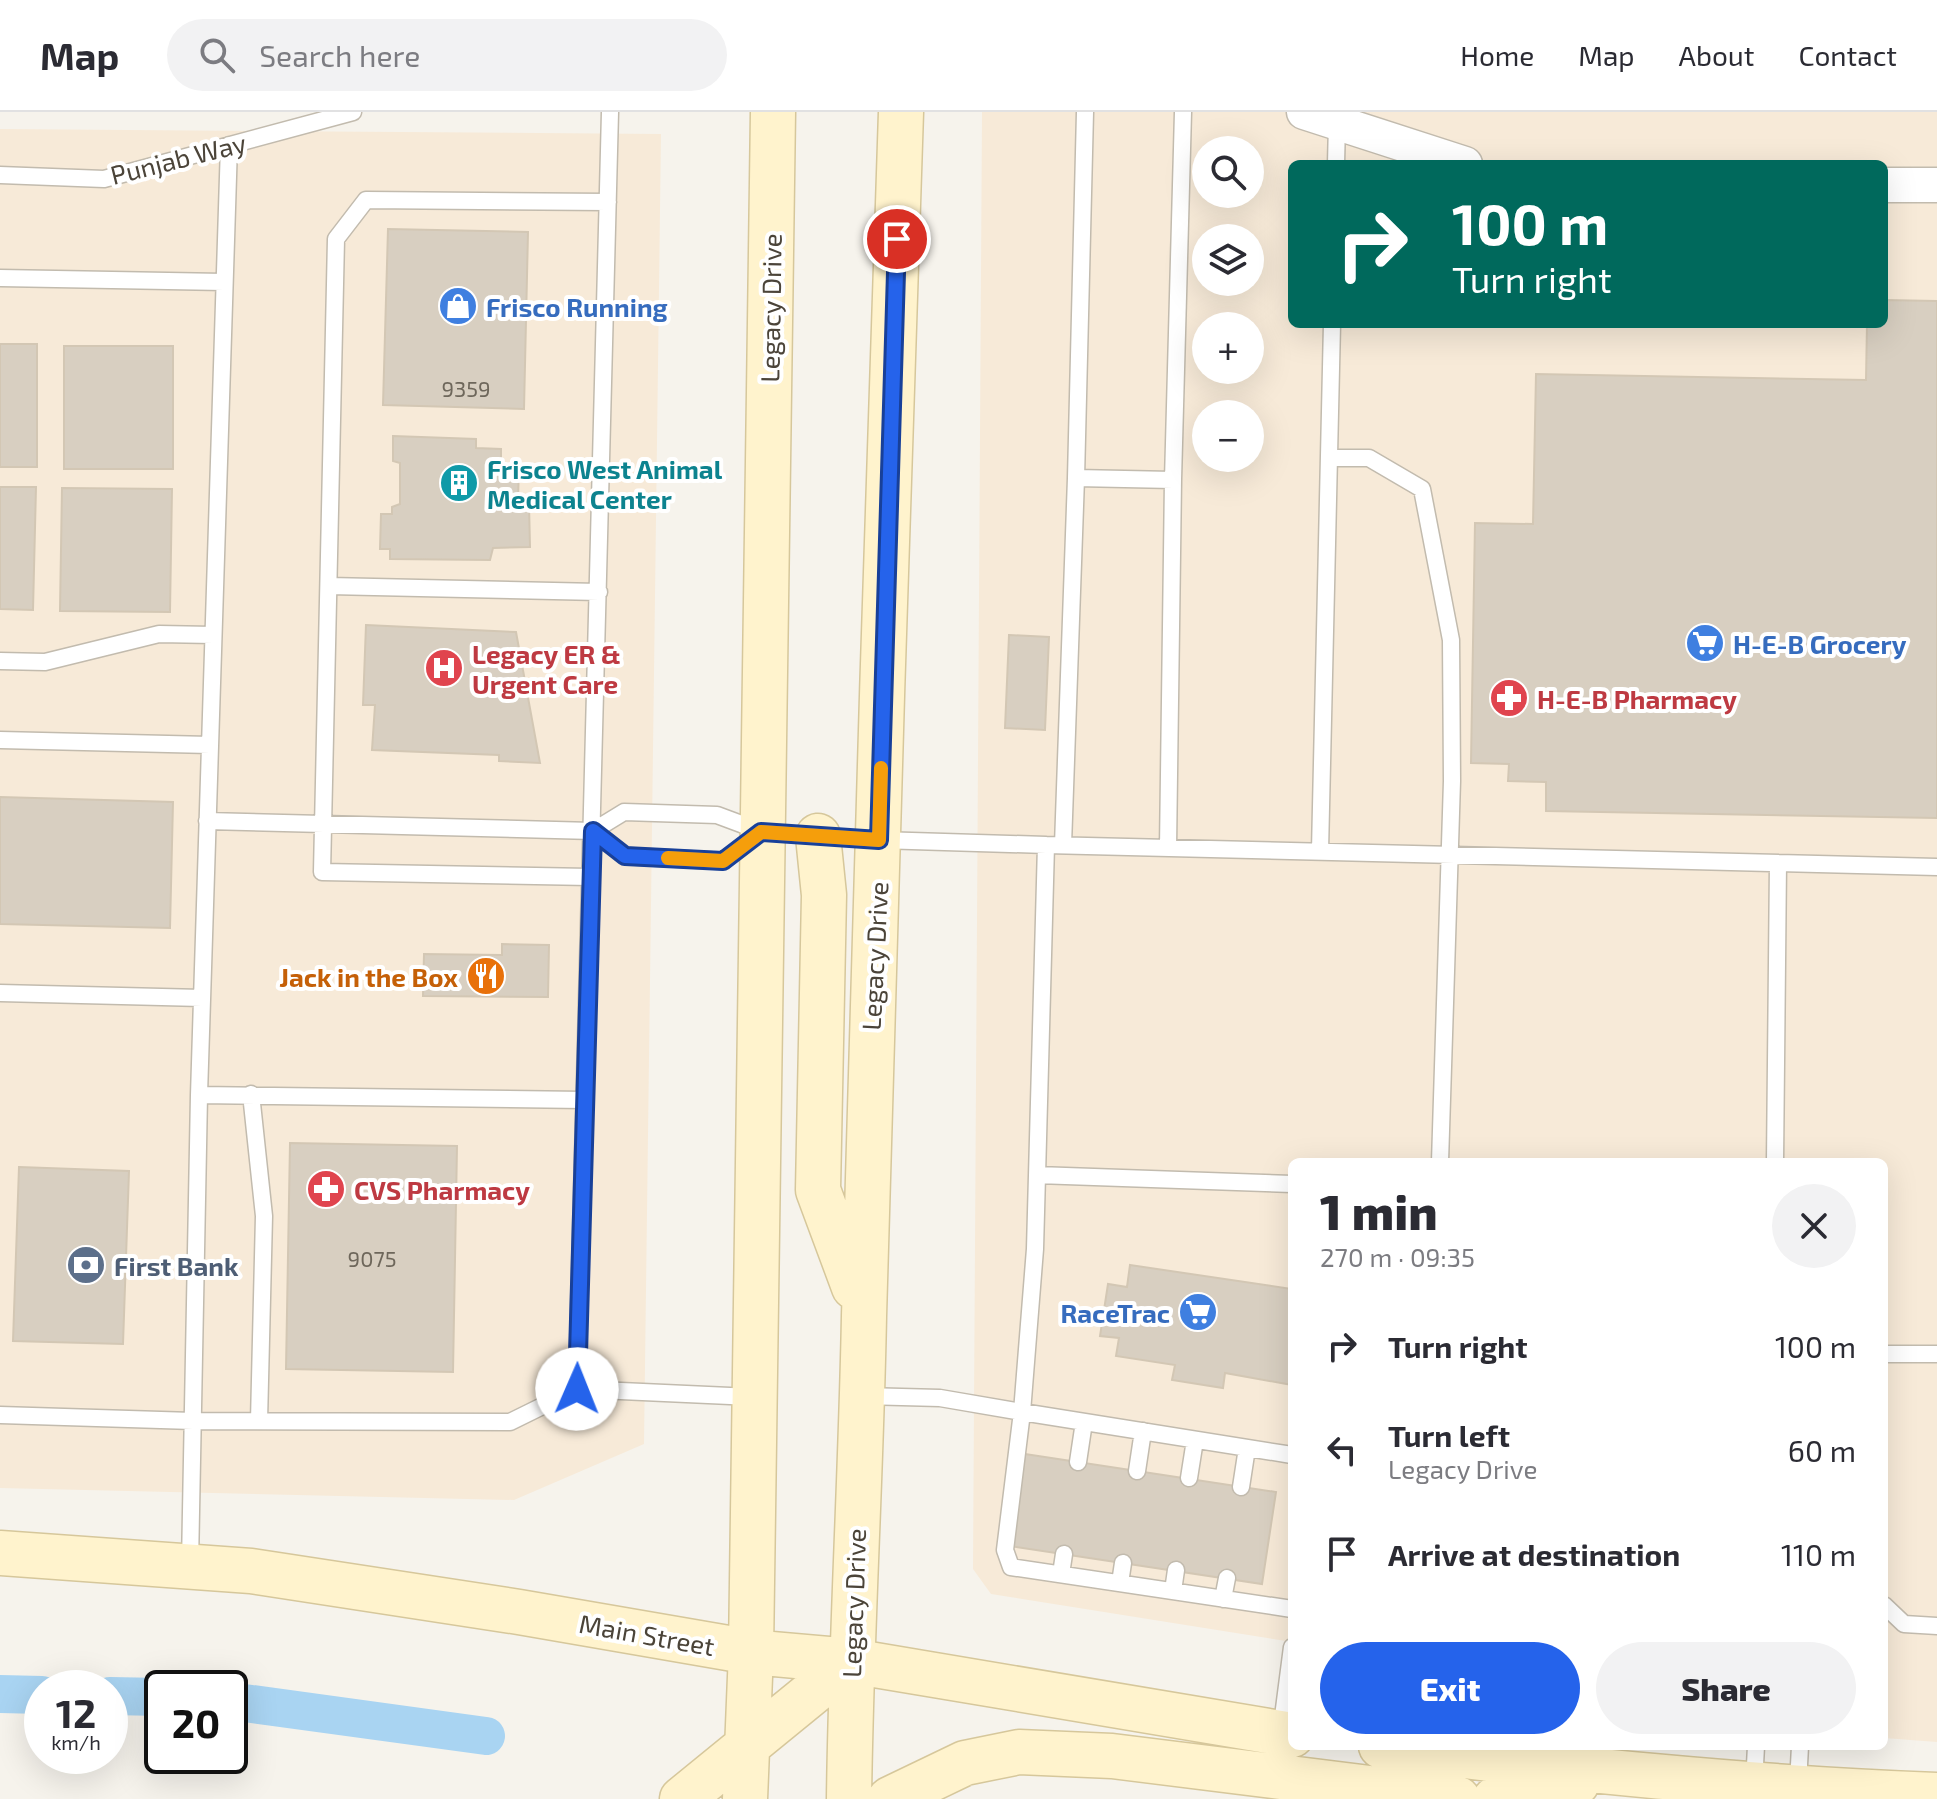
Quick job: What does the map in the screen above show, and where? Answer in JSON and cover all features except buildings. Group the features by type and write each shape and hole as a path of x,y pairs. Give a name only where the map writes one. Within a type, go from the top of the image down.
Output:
{"main road":[{"name":"Legacy Drive","path":"745,1799 751,1652 773,112"},
{"name":"Legacy Drive","path":"849,1799 866,1148 879,840 901,112"},
{"path":"761,832 879,840"},
{"path":"818,836 824,895 818,1190 864,1316"},
{"name":"Main Street","path":"0,1553 251,1571 751,1652 851,1661 1286,1734"},
{"path":"682,1799 851,1661"},
{"path":"1413,1750 1618,1776 1754,1777 1798,1794 1937,1795"},
{"path":"890,1799 965,1763 1019,1752 1112,1756 1458,1799"},
{"path":"1495,1799 1618,1776"}],"street":[{"path":"1304,112 1453,160"},
{"path":"1888,185 1937,185"}],"lane":[{"name":"Punjab Way","path":"0,175 104,179 353,112"},
{"path":"577,1389 610,112"},
{"path":"1085,112 1076,478 1022,1412 1005,1550 1011,1567 1288,1608"},
{"path":"1168,848 1173,480 1183,112"},
{"path":"1336,160 1337,123"},
{"path":"190,1567 199,1095 229,145"},
{"path":"590,877 322,872 336,239 366,200 608,202"},
{"path":"0,278 224,282"},
{"path":"1320,851 1332,328"},
{"path":"1329,458 1369,458 1422,489 1451,640 1452,781 1440,1158"},
{"path":"1076,478 1173,480"},
{"path":"329,586 599,592"},
{"path":"0,661 45,662 159,634 213,635"},
{"path":"0,740 210,745"},
{"path":"207,821 593,831 624,812 717,815 761,832"},
{"path":"593,831 625,856 723,861 761,832"},
{"path":"879,840 1937,867"},
{"path":"1775,1158 1778,863"},
{"path":"0,993 202,998"},
{"path":"251,1094 264,1216 259,1421"},
{"path":"199,1095 584,1100"},
{"path":"1037,1175 1288,1184"},
{"path":"1888,1354 1937,1354"},
{"path":"0,1415 193,1421 510,1422 577,1389 753,1398"},
{"path":"861,1396 940,1398 1288,1454"},
{"path":"1078,1462 1084,1422"},
{"path":"1137,1471 1143,1431"},
{"path":"1189,1478 1195,1440"},
{"path":"1241,1487 1247,1448"},
{"path":"1061,1574 1064,1554"},
{"path":"1120,1583 1123,1563"},
{"path":"1173,1591 1176,1570"},
{"path":"1223,1599 1227,1578"},
{"path":"1888,1609 1904,1624 1937,1626"},
{"path":"1286,1734 1288,1705"},
{"path":"1798,1794 1800,1750"}],"shaded area":[{"path":"982,112 1937,112 1937,1742 1888,1738 1888,1158 1288,1158 1288,1641 991,1594 973,1569"},
{"path":"0,129 661,134 644,1444 514,1500 0,1488"}],"waterway":[{"path":"0,1694 24,1695"},
{"path":"128,1696 144,1697"},
{"path":"248,1703 486,1736"}],"slow traffic":[{"path":"668,858 723,861 761,832 879,840 881,768"}],"place":[{"name":"Frisco Running","path":"458,306"},
{"name":"Frisco West Animal Medical Center","path":"459,483"},
{"name":"H-E-B Grocery","path":"1705,643"},
{"name":"Legacy ER & Urgent Care","path":"444,668"},
{"name":"H-E-B Pharmacy","path":"1509,698"},
{"name":"Jack in the Box","path":"486,976"},
{"name":"CVS Pharmacy","path":"326,1189"},
{"name":"First Bank","path":"86,1265"},
{"name":"RaceTrac","path":"1198,1312"}],"route":[{"path":"577,1389 593,831 625,856 723,861 761,832 879,840 897,239"}]}
